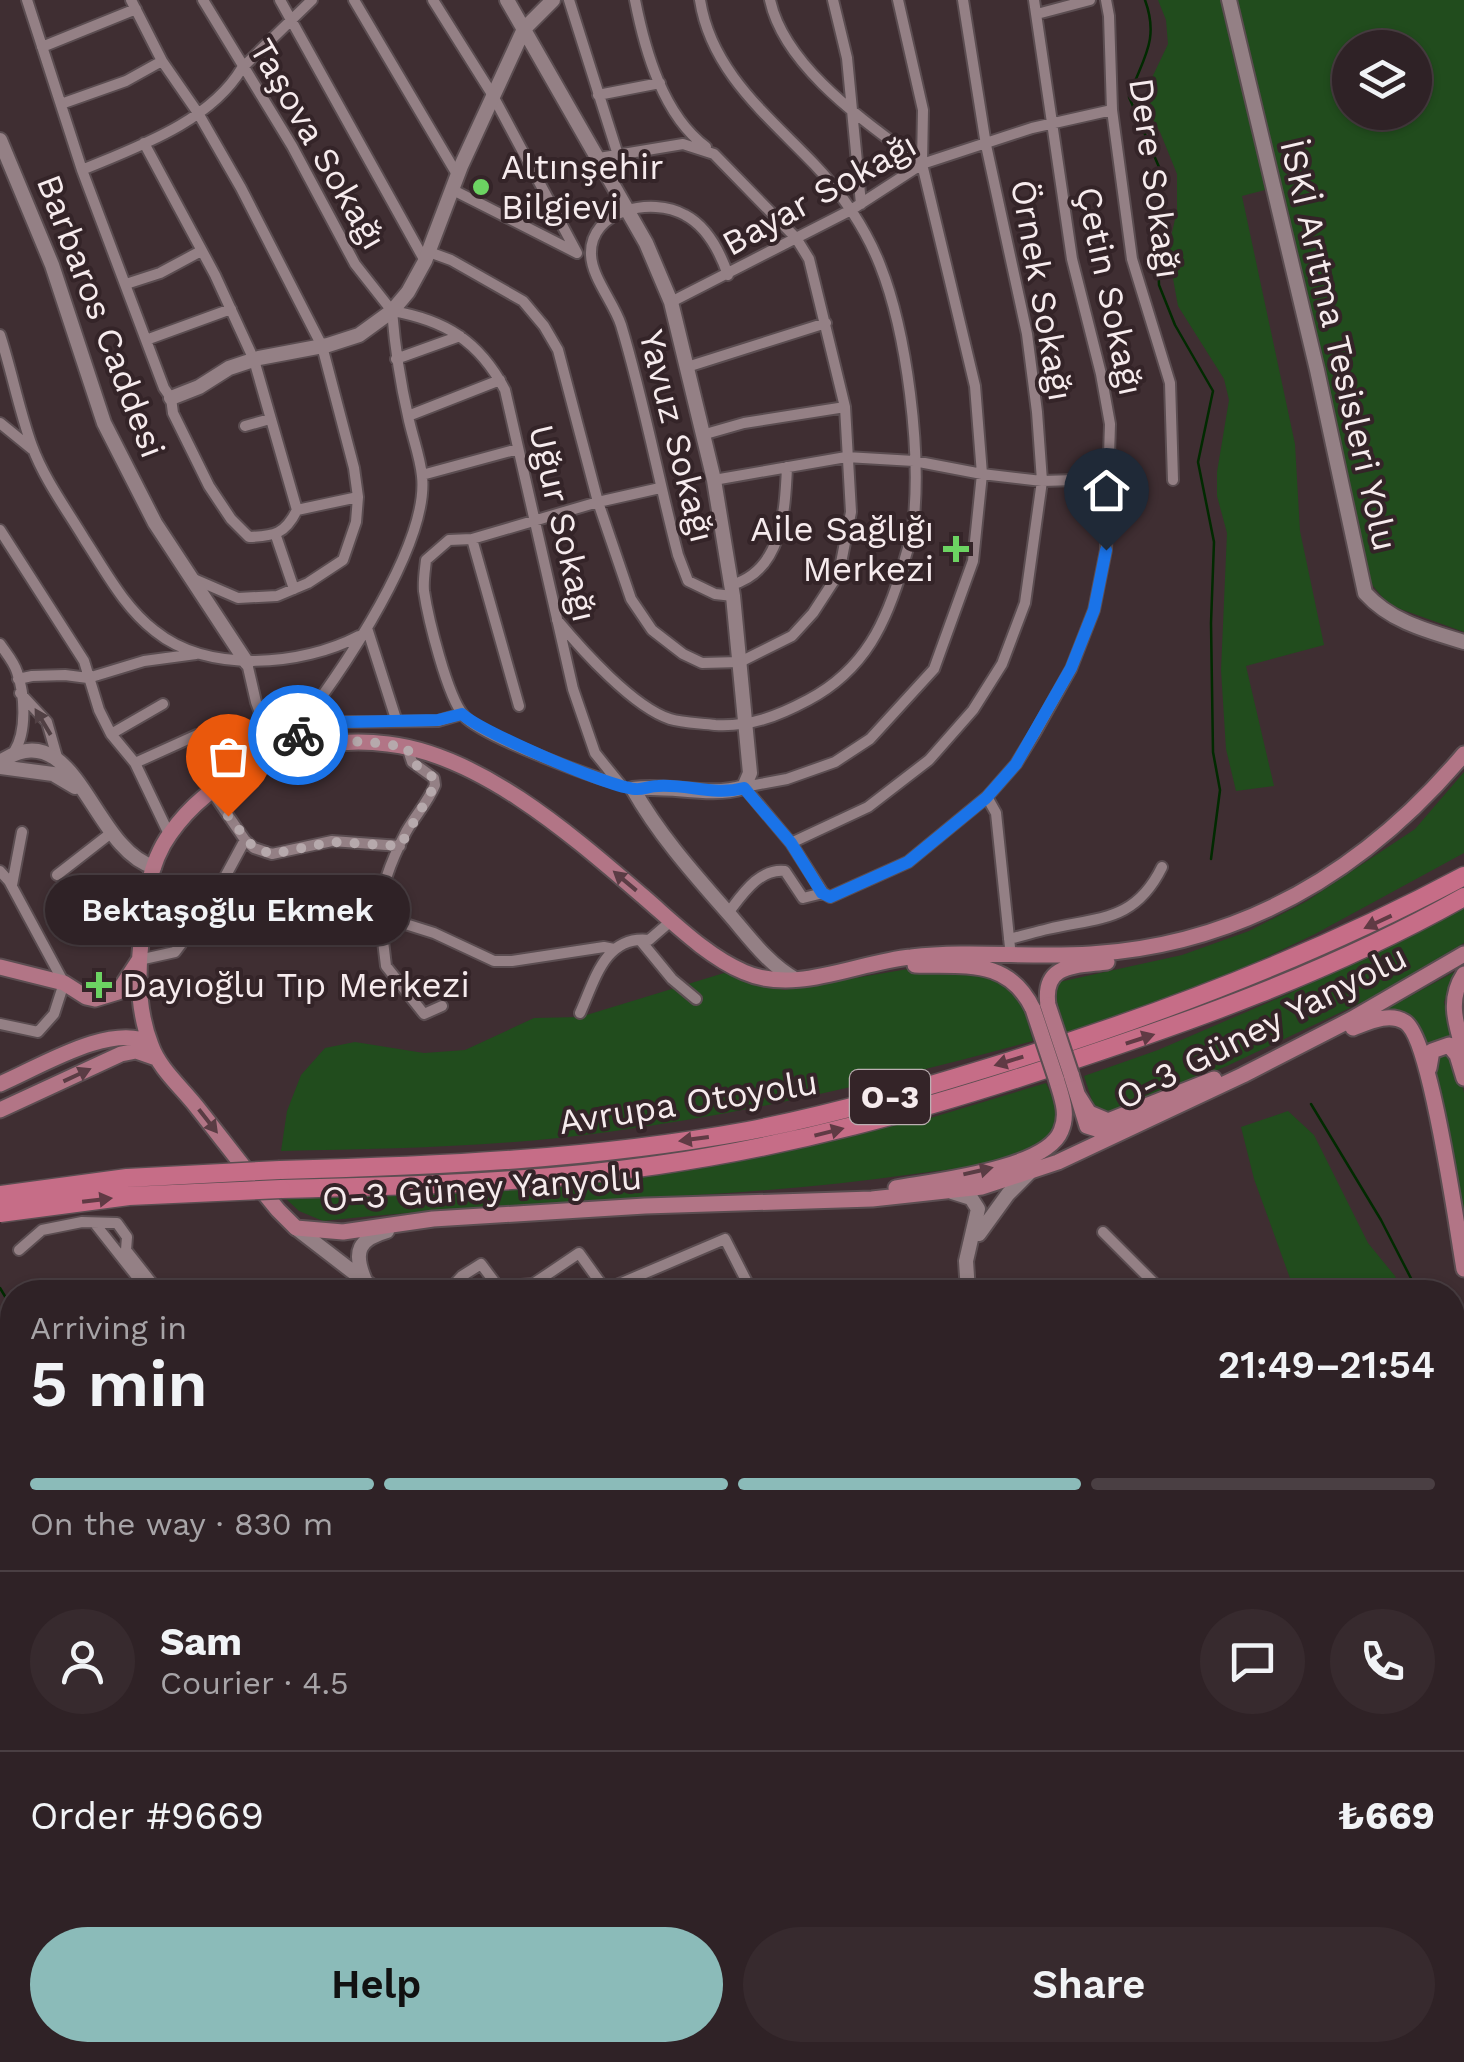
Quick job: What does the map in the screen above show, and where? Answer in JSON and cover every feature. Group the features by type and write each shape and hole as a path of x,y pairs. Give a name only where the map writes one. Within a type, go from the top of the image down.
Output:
{"highway":[{"name":"Avrupa Otoyolu","path":"0,1214 281,1179 601,1152 748,1130 842,1110 1020,1058 1195,1000 1346,937 1464,876"},
{"name":"Avrupa Otoyolu","path":"0,1194 127,1178 468,1183 702,1158 824,1134 932,1106 1212,1014 1354,954 1464,897"}],"main road":[{"path":"507,0 646,243 671,302 714,480 732,591 750,773 744,788 729,792 626,787"},
{"path":"171,398 229,368 359,335 392,310 408,292 427,256 492,94 524,29 553,0"},
{"name":"İSKİ Arıtma Tesisleri Yolu","path":"1229,0 1317,370 1365,594 1398,619 1464,642"},
{"name":"Barbaros Caddesi","path":"0,140 52,266 104,424 148,510 247,662"},
{"path":"153,1051 142,1018 139,960 154,867 169,834 212,792 276,755 361,741 407,747 464,766 513,797 576,841 671,920 743,972 772,980 901,965 987,968 1015,981 1040,1006 1064,1076 1062,1129 1056,1140 1037,1155 1003,1166 848,1200"},
{"path":"0,764 14,752 30,749 57,757 132,857 154,867"},
{"path":"14,752 11,760 17,769"},
{"path":"1040,1006 1048,982 1059,970 1137,959 1172,949 1274,908 1364,852 1414,810 1464,754"},
{"path":"48,773 56,768 57,757"},
{"path":"0,764 63,778 83,794"},
{"path":"626,787 676,853 758,948 804,978 915,956 1011,957 1133,950 1221,929"},
{"path":"758,948 761,977"},
{"name":"O-3 Güney Yanyolu","path":"153,1051 296,1228 343,1232 433,1219 645,1206 848,1200 952,1192 1029,1173 1244,1075 1464,954"},
{"path":"0,967 64,983 86,997 108,996 118,992 139,960"},
{"path":"1464,974 1455,988 1454,1014 1464,1052"},
{"path":"1064,1076 1088,1114 1108,1121 1373,1020 1392,1017 1407,1023 1416,1034 1432,1092 1464,1268"},
{"path":"0,1084 103,1040 132,1036 153,1051"},
{"path":"1432,1092 1429,1055 1436,1047 1449,1045 1454,1049 1464,1078"},
{"path":"0,1110 121,1054 153,1051"},
{"path":"1078,1094 1087,1126 1104,1131 1244,1075"},
{"path":"966,1262 990,1215 1029,1173"},
{"path":"952,1192 971,1198 978,1209 966,1262 967,1280"},
{"path":"364,1278 359,1254 370,1236 433,1219"},
{"path":"296,1228 364,1278"}],"street":[{"path":"27,0 82,170 188,446 231,519 249,538 276,536 289,526 296,510 254,360 202,251 144,144"},
{"name":"Taşova Sokağı","path":"203,0 292,146 355,264 392,310"},
{"path":"280,0 427,256 496,283 523,300 544,326 558,350 571,391 598,502 630,599 652,630 683,654 702,662 740,662 792,636 813,613 839,573 851,512 845,407 808,259 796,238 714,154 692,137 660,83 635,0"},
{"path":"82,170 144,144 198,113 312,0"},
{"path":"354,0 455,183 591,261 592,241 606,221 627,209 659,208 683,213 704,229 721,255 728,275"},
{"path":"433,0 492,94 576,252"},
{"path":"569,0 618,155"},
{"path":"557,620 612,678 669,718 745,725 782,714 832,687 871,645 892,606 914,526 908,376 897,317 880,263 856,208 770,122 728,73 704,22 700,0"},
{"path":"770,0 784,38 828,90 922,164"},
{"path":"833,0 847,58 856,208"},
{"path":"728,914 746,888 777,870 786,871 803,898 826,895 791,843 744,788 787,779 835,762 870,739 934,668 972,561 982,474 975,386 922,164 923,110 898,0"},
{"name":"Örnek Sokağı","path":"791,843 868,806 929,760 973,710 1002,664 1025,603 1042,481 1038,412 1027,334 986,144 963,0"},
{"name":"Çetin Sokağı","path":"826,895 908,862 986,798 1016,764 1035,733 1071,668 1094,610 1106,550 1110,424 1072,259 1034,0"},
{"path":"1037,14 1090,0"},
{"name":"Dere Sokağı","path":"1106,0 1110,16 1112,110 1132,259 1170,383 1173,480"},
{"path":"42,47 134,4 162,61 198,113 241,188 322,346 358,497 356,522 343,560 277,596 238,598 190,577"},
{"path":"61,104 126,80 162,61"},
{"path":"598,95 660,83"},
{"name":"Bayar Sokağı","path":"671,302 856,208 922,164 1054,122 1112,110"},
{"path":"599,158 684,144 714,154"},
{"path":"126,284 160,273 202,251"},
{"name":"Yavuz Sokağı","path":"591,261 622,327 640,388 660,488 688,581 714,594 732,591"},
{"path":"146,340 230,309"},
{"path":"247,662 256,702 276,755 378,612 422,510 422,475 396,360 392,310"},
{"name":"Uğur Sokağı","path":"392,310 443,323 500,380 573,689 589,738 604,767 626,787"},
{"path":"687,367 826,323"},
{"path":"396,360 460,336"},
{"path":"0,337 33,450 124,600 156,632 182,646 207,653 270,663 336,648 365,631"},
{"path":"408,416 500,380"},
{"path":"702,435 845,407"},
{"path":"245,426 270,418"},
{"path":"0,423 33,450"},
{"path":"422,475 518,449"},
{"path":"714,480 846,457 914,461 1042,481 1110,479"},
{"path":"732,591 768,560 784,513 788,467"},
{"path":"626,787 496,735 462,714 442,661 424,589 426,560 450,540 472,539 660,488"},
{"path":"296,510 358,497"},
{"path":"0,530 84,661 110,734 135,763 169,834"},
{"path":"276,536 294,589"},
{"path":"472,539 519,706"},
{"path":"365,631 396,719"},
{"path":"0,644 18,679 20,693 23,730 14,752"},
{"path":"18,679 88,678 144,661 207,653"},
{"path":"20,693 47,722 57,757"},
{"path":"110,734 163,704"},
{"path":"292,736 345,722 438,720 462,714"},
{"path":"135,763 196,736"},
{"path":"407,747 412,762 434,778 435,785 400,846 380,905 386,966 424,1014 442,1006"},
{"path":"212,792 245,840 272,854 332,842 400,846"},
{"path":"986,798 996,812 1011,957"},
{"path":"12,884 22,832"},
{"path":"57,875 111,832"},
{"path":"139,960 175,952 181,944 189,909 225,877 245,840"},
{"path":"1009,939 1107,920 1134,904 1162,867"},
{"path":"0,870 12,884 64,983 54,1014 38,1032 0,1024"},
{"path":"380,916 434,933 494,960 512,961 604,946 614,949"},
{"path":"580,1013 614,949 626,940 649,940 671,920"},
{"path":"639,939 696,999"},
{"path":"19,1250 42,1230 82,1222 117,1222 127,1237 126,1250 150,1280"},
{"path":"96,1225 140,1280"},
{"path":"1103,1232 1151,1280"},
{"path":"631,1280 725,1239 746,1280"},
{"path":"543,1280 580,1254 598,1280"},
{"path":"458,1280 481,1264 493,1280"}],"shaded area":[{"path":"1158,0 1222,0 1265,190 1242,196 1295,444 1300,531 1324,645 1246,666 1274,786 1236,791 1226,749 1221,670 1227,533 1217,496 1229,400 1224,379 1178,306 1168,251 1177,210 1177,174 1147,110 1146,98 1168,44 1166,20"},
{"path":"1236,0 1464,0 1464,632 1389,605 1365,570"},
{"path":"1464,772 1464,853 1315,934 1212,983 1067,1034 1054,993 1059,982 1182,955 1249,931 1307,901 1415,829"},
{"path":"1464,906 1464,943 1371,998 1227,1066 1106,1116 1094,1107 1084,1076 1158,1050 1288,994"},
{"path":"908,969 970,972 1000,981 1021,1001 1033,1041 822,1094 662,1124 486,1144 281,1151 287,1111 301,1075 325,1048 355,1042 424,1053 465,1050 534,1018 580,1017 724,973 784,990"},
{"path":"1458,970 1444,1002 1454,1041 1427,1051 1422,1033 1410,1016 1383,1011"},
{"path":"1444,1054 1458,1064 1464,1093 1464,1228 1434,1066 1436,1057"},
{"path":"1046,1083 1055,1115 1046,1137 1012,1157 962,1168 767,1190 323,1221 299,1211 283,1196 733,1159 927,1119"},
{"path":"1288,1111 1314,1135 1368,1243 1397,1280 1291,1280 1254,1179 1241,1127"}],"waterway":[{"path":"1145,0 1150,39 1129,97 1162,174 1157,235 1159,285 1175,325 1213,391 1198,462 1214,542 1213,752 1220,790 1211,859"},
{"path":"1311,1104 1381,1220 1412,1280"}],"way so far":[{"path":"228,816 254,848 272,854 332,842 400,846 435,785 434,778 409,758 407,747 361,741 276,755 292,736 298,735"}],"place":[{"name":"Altınşehir Bilgievi","path":"481,187"},
{"name":"Aile Sağlığı Merkezi","path":"956,549"},
{"name":"Bektaşoğlu Ekmek","path":"228,816"},
{"name":"Dayıoğlu Tıp Merkezi","path":"99,985"}],"route":[{"path":"298,735 345,722 438,720 462,714 496,735 633,790 661,786 729,792 744,788 791,843 822,893 830,897 908,862 986,798 1016,764 1071,668 1094,610 1106,550"}]}
